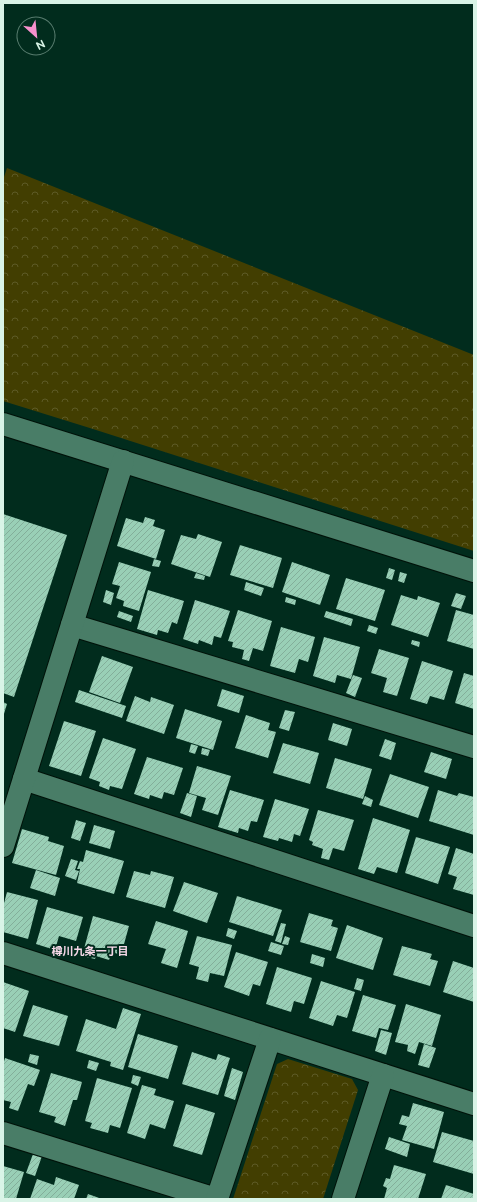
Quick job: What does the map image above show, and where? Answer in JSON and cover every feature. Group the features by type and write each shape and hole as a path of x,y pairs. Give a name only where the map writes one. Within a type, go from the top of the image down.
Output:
{"street":[{"path":"3,424 474,571"},
{"path":"3,846 123,461"},
{"path":"72,625 474,747"},
{"path":"24,779 474,926"},
{"path":"3,953 474,1104"},
{"path":"3,1133 217,1199 270,1039"},
{"path":"343,1199 383,1075"}],"green space":[{"path":"7,168 474,355 474,551 3,401 3,180"},
{"path":"288,1059 352,1079 358,1090 323,1199 233,1199 277,1064"}],"building":[{"path":"3,514 67,535 14,697 3,693"},
{"path":"145,517 155,520 153,526 165,530 156,559 117,546 126,518 143,523"},
{"path":"198,534 222,542 210,577 171,564 181,535 196,539"},
{"path":"240,545 282,558 273,588 230,575"},
{"path":"154,559 161,561 159,567 152,566"},
{"path":"119,562 151,572 139,611 123,606 124,601 116,598 120,586 112,584"},
{"path":"292,562 330,575 320,605 282,592"},
{"path":"389,568 395,570 392,580 386,578"},
{"path":"400,572 407,574 404,583 398,581"},
{"path":"196,573 205,576 204,580 194,578"},
{"path":"346,578 385,590 375,621 336,609"},
{"path":"246,582 264,588 261,596 244,590"},
{"path":"106,590 114,593 111,605 103,602"},
{"path":"148,590 184,601 177,624 172,622 168,633 158,630 157,635 137,629"},
{"path":"456,593 466,596 461,609 451,606"},
{"path":"401,595 417,600 418,596 440,603 428,637 391,625"},
{"path":"286,597 296,600 295,605 285,602"},
{"path":"195,600 230,611 221,638 214,636 212,645 199,640 198,644 183,639"},
{"path":"238,610 272,621 263,651 253,648 249,661 242,659 244,650 232,647 233,642 228,641"},
{"path":"456,610 474,615 474,649 447,641"},
{"path":"119,611 133,616 131,622 117,617"},
{"path":"326,611 353,619 351,626 324,617"},
{"path":"369,625 378,628 376,634 367,631"},
{"path":"281,627 315,637 308,662 299,659 295,673 270,666"},
{"path":"324,637 360,647 351,679 337,675 335,683 313,676"},
{"path":"412,640 420,642 419,647 411,644"},
{"path":"379,649 409,658 397,696 383,692 387,678 371,673"},
{"path":"102,656 133,667 120,703 89,692"},
{"path":"422,661 453,671 444,700 430,696 427,704 410,699"},
{"path":"464,673 474,676 474,709 455,703"},
{"path":"353,675 362,678 355,697 346,693"},
{"path":"222,689 244,696 239,713 217,706"},
{"path":"79,690 126,706 122,718 75,702"},
{"path":"135,696 150,702 151,697 174,705 164,734 126,721"},
{"path":"3,702 7,704 3,717"},
{"path":"185,709 222,721 213,750 176,738"},
{"path":"285,710 295,712 289,731 279,728"},
{"path":"246,715 270,723 268,730 276,732 268,758 235,748"},
{"path":"64,721 96,731 81,776 49,766"},
{"path":"333,723 352,729 347,746 328,740"},
{"path":"103,738 136,749 122,789 110,786 109,790 99,786 100,782 89,778"},
{"path":"385,739 396,743 391,760 379,756"},
{"path":"283,743 319,753 310,784 273,773"},
{"path":"191,744 198,746 195,754 189,752"},
{"path":"202,748 210,750 208,756 201,754"},
{"path":"431,752 452,759 446,779 424,772"},
{"path":"147,757 183,768 174,795 164,792 162,799 150,795 149,799 134,794"},
{"path":"335,758 372,769 363,799 326,788"},
{"path":"197,766 231,776 218,815 202,810 206,798 189,793"},
{"path":"390,774 429,787 418,818 379,805"},
{"path":"230,790 264,800 257,822 251,821 248,831 239,828 238,833 218,827"},
{"path":"438,790 457,796 459,793 474,797 474,835 429,821"},
{"path":"187,793 197,796 191,817 180,813"},
{"path":"365,796 373,800 371,807 362,804"},
{"path":"275,799 309,809 300,836 294,834 292,842 279,838 278,841 263,837"},
{"path":"318,810 354,820 344,851 333,848 329,860 321,858 323,849 312,845 313,842 309,840"},
{"path":"373,818 410,830 397,873 377,867 374,874 358,869"},
{"path":"76,820 86,823 80,841 71,838"},
{"path":"94,825 115,831 110,849 89,843"},
{"path":"22,829 49,837 48,841 64,846 56,875 12,863"},
{"path":"416,837 450,847 438,884 405,873"},
{"path":"456,848 474,854 474,895 453,889 457,877 448,874"},
{"path":"86,850 124,861 114,894 77,883 80,869 77,869 80,861 83,862"},
{"path":"71,859 78,861 75,870 79,871 76,880 65,876"},
{"path":"36,870 60,878 55,896 30,888"},
{"path":"134,871 150,875 151,871 174,877 165,908 126,897"},
{"path":"184,882 218,893 207,923 173,911"},
{"path":"7,892 38,900 28,939 3,932 3,907"},
{"path":"237,896 282,910 273,936 229,922"},
{"path":"47,907 83,917 76,941 59,936 55,950 36,944"},
{"path":"309,913 333,920 331,926 338,928 331,951 300,942"},
{"path":"93,916 129,926 121,955 112,952 109,960 96,956 95,959 82,956"},
{"path":"156,921 188,931 177,968 161,963 166,949 148,944"},
{"path":"281,923 286,924 281,943 275,941"},
{"path":"347,925 383,938 373,970 336,958"},
{"path":"228,928 237,931 234,939 226,936"},
{"path":"197,936 232,945 224,976 210,973 208,982 196,979 199,967 189,964"},
{"path":"285,936 290,938 288,945 282,944"},
{"path":"271,942 284,946 281,955 268,951"},
{"path":"402,946 432,954 430,959 438,961 430,986 393,975"},
{"path":"236,952 268,962 260,986 253,984 249,996 224,987"},
{"path":"312,954 325,958 323,967 310,963"},
{"path":"453,961 474,968 474,1002 443,992"},
{"path":"277,967 312,978 304,1004 294,1001 291,1012 266,1004"},
{"path":"357,978 364,980 361,991 354,989"},
{"path":"321,981 355,992 347,1018 337,1015 333,1026 309,1018"},
{"path":"3,982 29,991 15,1032 3,1028"},
{"path":"363,995 396,1005 388,1030 379,1028 376,1038 352,1031"},
{"path":"406,1004 441,1015 432,1046 419,1042 415,1054 407,1051 408,1045 395,1042"},
{"path":"33,1005 68,1016 59,1046 23,1036"},
{"path":"123,1008 141,1014 123,1070 110,1066 111,1062 76,1051 86,1019 116,1029"},
{"path":"381,1030 392,1033 386,1055 375,1051"},
{"path":"138,1034 178,1046 168,1079 128,1067"},
{"path":"424,1044 436,1048 429,1068 418,1065"},
{"path":"192,1052 216,1060 218,1054 230,1058 218,1095 182,1084"},
{"path":"30,1054 39,1056 37,1065 28,1062"},
{"path":"5,1058 40,1070 34,1086 28,1084 18,1111 9,1108 11,1102 3,1100 3,1065"},
{"path":"89,1060 99,1063 96,1071 87,1068"},
{"path":"232,1068 243,1072 235,1100 224,1096"},
{"path":"51,1073 82,1082 77,1100 73,1100 65,1126 54,1122 56,1117 39,1112"},
{"path":"133,1075 141,1077 138,1086 131,1083"},
{"path":"97,1078 132,1088 120,1128 110,1125 108,1133 90,1128 92,1123 85,1121"},
{"path":"142,1085 156,1089 154,1095 174,1101 165,1129 150,1124 145,1139 127,1133"},
{"path":"413,1103 444,1112 434,1149 402,1140 407,1126 399,1124 402,1115 409,1117"},
{"path":"186,1104 215,1113 202,1155 173,1146"},
{"path":"442,1132 474,1141 474,1174 433,1162"},
{"path":"389,1137 410,1144 407,1157 385,1149"},
{"path":"33,1154 42,1156 35,1176 26,1173"},
{"path":"394,1165 426,1174 418,1199 384,1199 387,1188 383,1186 386,1178 390,1179"},
{"path":"3,1166 24,1172 16,1199 3,1199"},
{"path":"56,1177 79,1185 74,1199 30,1199 37,1179 54,1185"},
{"path":"446,1185 474,1194 474,1199 441,1199"},
{"path":"88,1194 102,1199 86,1199"}],"district":[{"name":"樽川九条一丁目","path":"90,951"}]}
